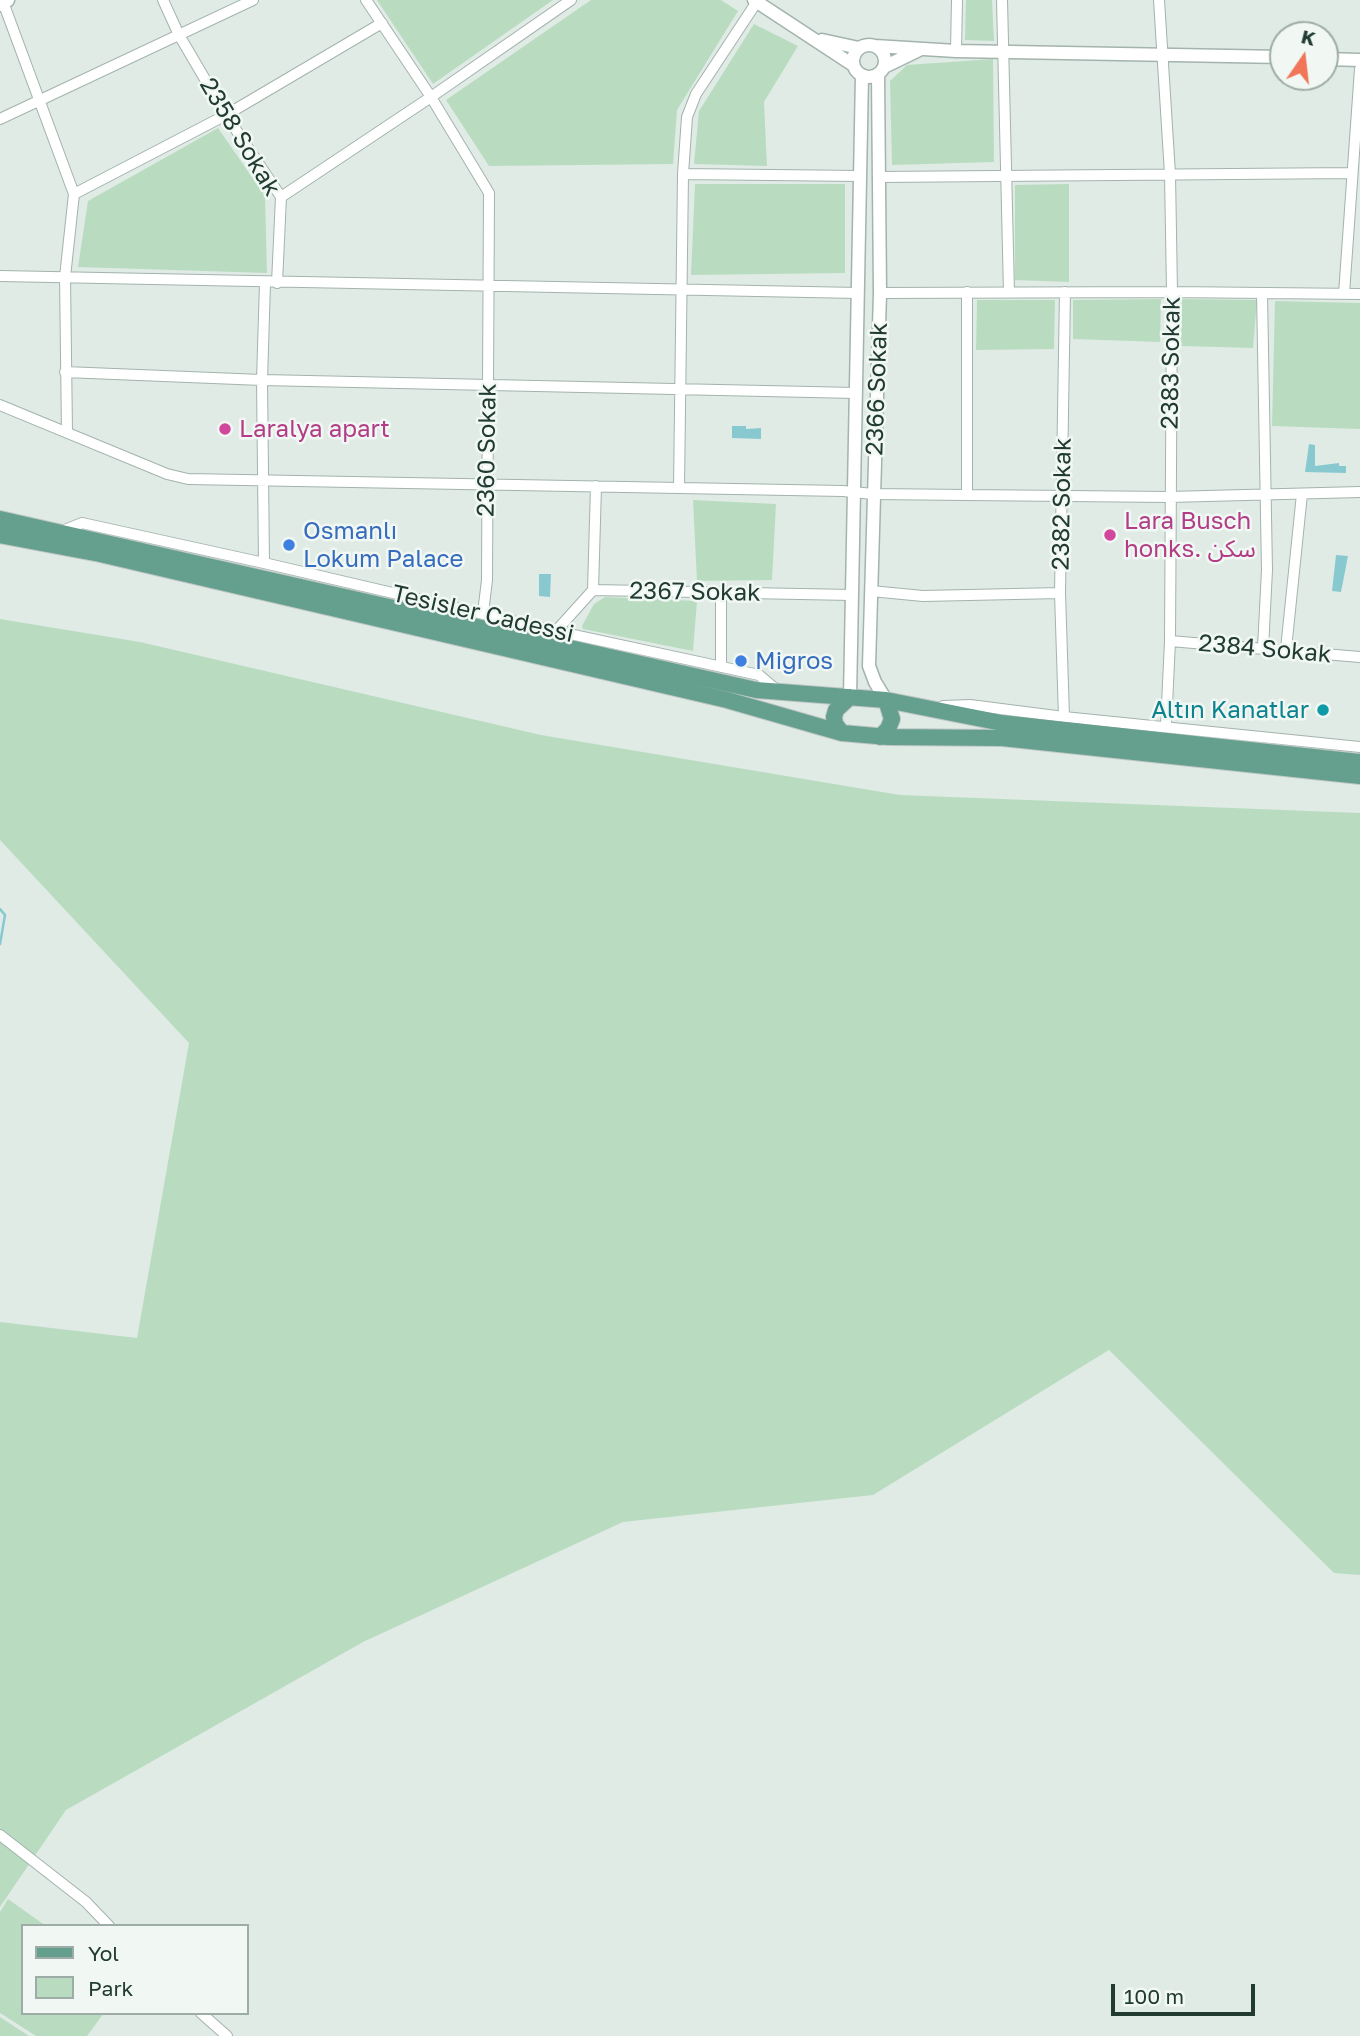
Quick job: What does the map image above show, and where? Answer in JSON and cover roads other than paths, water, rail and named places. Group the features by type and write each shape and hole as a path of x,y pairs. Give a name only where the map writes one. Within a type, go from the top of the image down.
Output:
{"main road":[{"path":"0,519 730,685 779,692 886,700 1002,723 1360,762"},
{"path":"0,535 100,554 714,697 842,733 880,737 1002,738 1360,776"},
{"path":"842,733 835,724 834,717 841,704 850,697"},
{"path":"880,737 888,729 892,719 886,700"}],"street":[{"name":"2358 Sokak","path":"163,0 179,35 226,115 281,197 277,283"},
{"path":"0,119 253,0"},
{"name":"2360 Sokak","path":"366,0 431,97 489,193 487,580 483,614"},
{"path":"281,197 571,0"},
{"path":"956,51 957,0"},
{"path":"1002,0 1009,292"},
{"name":"2383 Sokak","path":"1158,0 1170,174 1172,292 1170,641 1166,726"},
{"path":"679,488 683,174 687,117 696,94 757,1 853,65 862,75 873,76 922,48"},
{"path":"4,2 74,194 65,277 67,433"},
{"path":"74,194 226,115 382,23"},
{"path":"814,38 859,48 870,44 956,51 1269,58"},
{"path":"875,46 883,52 881,71"},
{"path":"853,65 854,55 859,48"},
{"path":"1339,59 1360,60"},
{"path":"1344,294 1360,69"},
{"name":"2366 Sokak","path":"881,71 880,293 869,666 886,700"},
{"name":"2366 Sokak","path":"850,697 862,75"},
{"path":"880,177 1351,173"},
{"path":"683,174 860,176"},
{"path":"0,276 858,293"},
{"path":"264,563 261,480 265,283"},
{"path":"967,292 967,495"},
{"name":"2382 Sokak","path":"1064,717 1060,664 1060,593 1065,292"},
{"path":"880,293 1360,294"},
{"path":"1262,293 1268,570 1263,648"},
{"path":"65,372 262,380 856,393"},
{"path":"0,405 167,474 188,479 873,494 1169,497 1360,492"},
{"path":"593,590 597,486"},
{"path":"1286,649 1302,494"},
{"name":"Tesisler Cadessi","path":"61,532 82,523 264,563 759,676 779,692"},
{"name":"2367 Sokak","path":"556,631 593,590 852,595"},
{"path":"871,591 922,596 1060,593"},
{"path":"721,592 721,667"},
{"name":"2384 Sokak","path":"1170,641 1360,657"},
{"path":"918,707 970,705 1360,747"},
{"path":"0,1835 86,1902 107,1924"},
{"path":"203,2015 228,2036"}],"water":[{"path":"732,426 761,428 761,439 732,438"},
{"path":"1309,444 1315,445 1315,466 1339,463 1339,466 1346,466 1346,473 1305,472"},
{"path":"1336,555 1348,556 1341,592 1332,591"},
{"path":"539,574 551,574 550,597 539,596"}],"waterway":[{"path":"0,909 5,915 0,944"}],"place":[{"name":"Laralya apart","path":"225,429"},
{"name":"Lara Busch honks. سكن","path":"1110,535"},
{"name":"Osmanlı Lokum Palace","path":"289,545"},
{"name":"Migros","path":"741,661"},
{"name":"Altın Kanatlar","path":"1323,710"}]}
